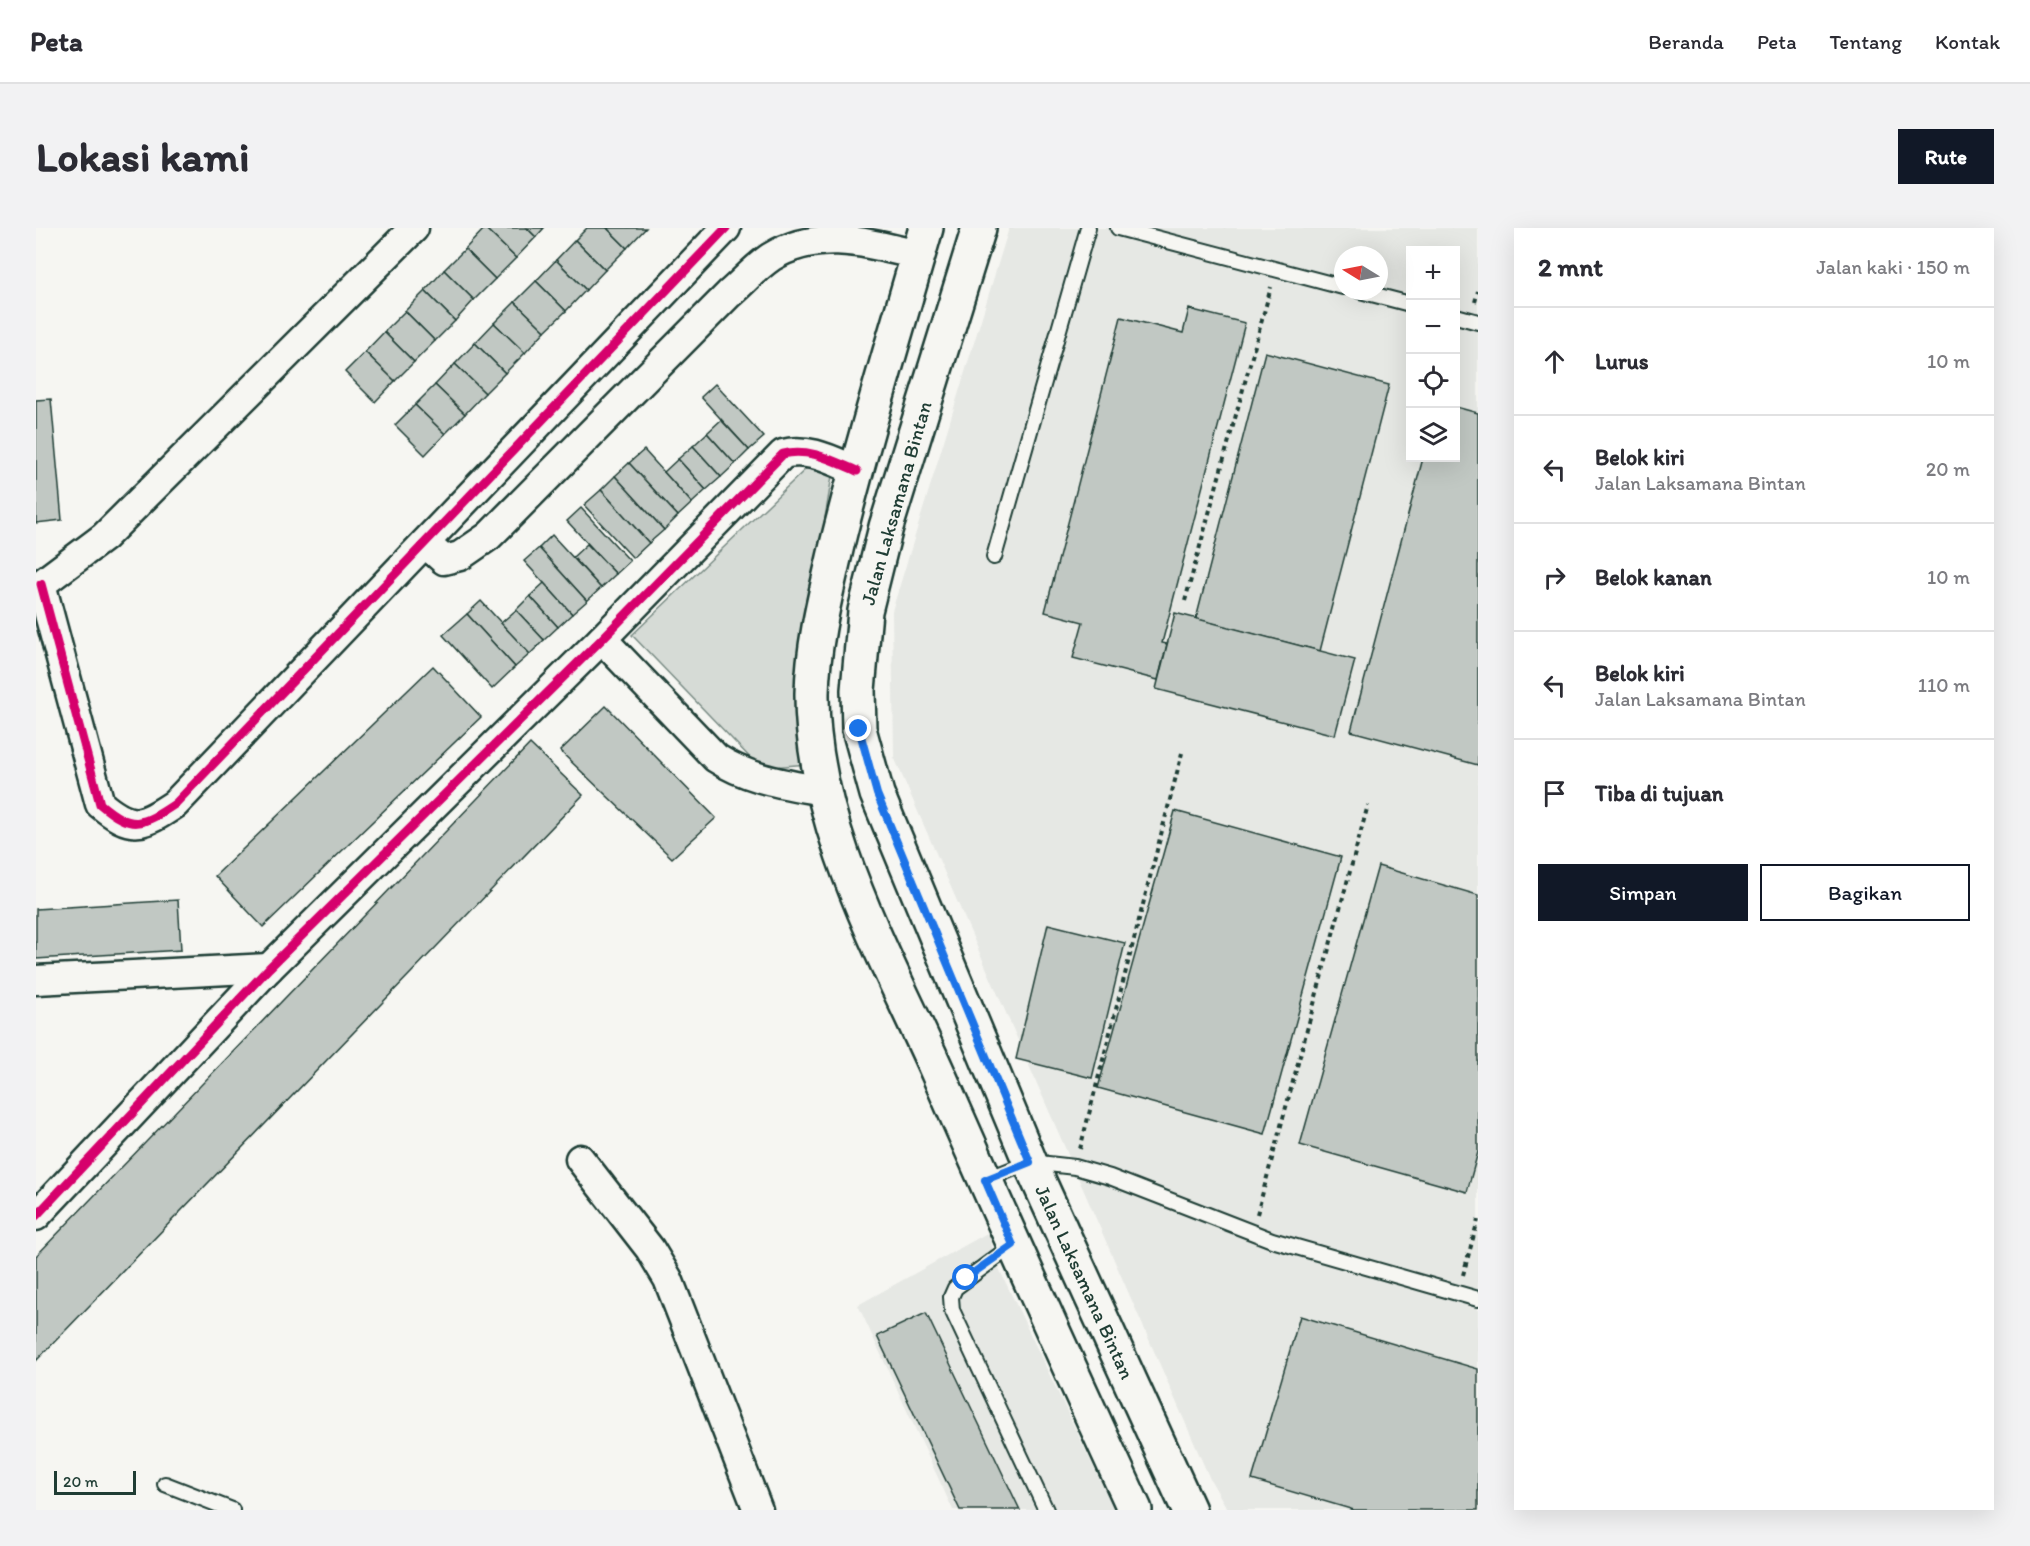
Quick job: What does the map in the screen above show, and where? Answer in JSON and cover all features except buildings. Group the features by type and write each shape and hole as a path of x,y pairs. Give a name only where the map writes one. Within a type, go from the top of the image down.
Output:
{"main road":[{"name":"Jalan Laksamana Bintan","path":"978,228 886,527 865,611 858,690 859,729 877,794 1030,1162 1190,1510"},
{"path":"922,242 856,471 819,622 814,667 814,735 822,791 853,883 1013,1245 1135,1510"}],"street":[{"path":"414,228 104,537 38,586 100,804 119,820 137,822 152,819 175,804 726,228"},
{"path":"425,543 444,560 460,556 489,536 729,294 771,256 819,237 922,242"},
{"path":"36,1215 269,968 602,639 783,454 800,451 811,453 856,471"},
{"path":"602,639 716,758 734,770 764,780 822,791"},
{"path":"36,980 269,968"},
{"path":"580,1159 650,1250 668,1279 758,1510"}],"lane":[{"path":"994,557 1089,228"},
{"path":"1118,228 1334,284"},
{"path":"1388,298 1406,303"},
{"path":"1460,317 1478,322"},
{"path":"985,1180 1030,1162 1075,1167 1110,1177 1252,1233 1478,1299"},
{"path":"1013,1245 955,1288 951,1297 952,1310 1046,1510"},
{"path":"165,1484 231,1510"}],"path":[{"path":"1185,601 1276,269"},
{"path":"1075,1167 1182,753"},
{"path":"1252,1233 1368,805"},
{"path":"1458,1293 1478,1220"}],"shaded area":[{"path":"1009,228 1478,228 1478,1510 1228,1510 1210,1479 894,757 892,611"},
{"path":"810,465 832,476 807,624 808,764 760,768 632,635"},
{"path":"989,1232 995,1260 1114,1510 953,1510 858,1305"}],"cycle path":[{"path":"41,584 100,804 111,813 129,822 145,821 154,817 175,804 726,228"},
{"path":"36,1216 269,968 602,639 783,454 793,452 812,454 857,471"}],"route":[{"path":"859,729 877,794 1030,1162 985,1180 1013,1245 995,1260 966,1278"}]}
